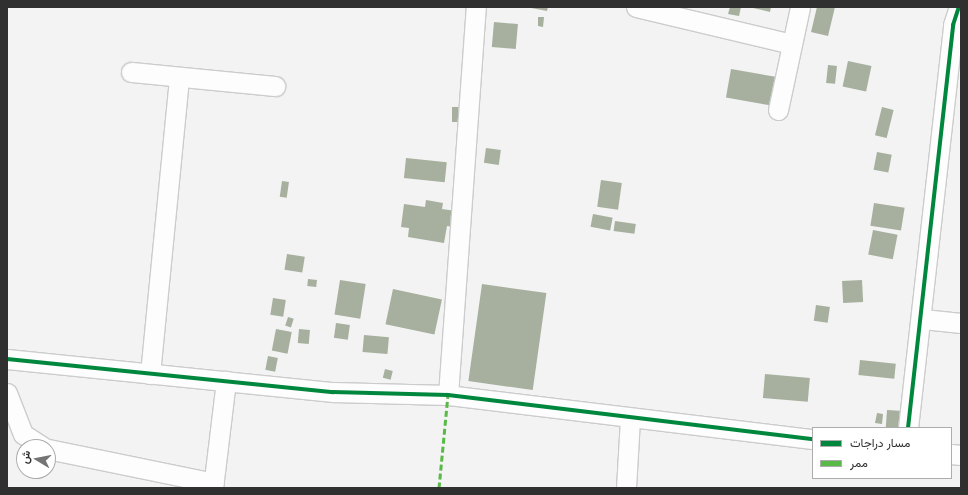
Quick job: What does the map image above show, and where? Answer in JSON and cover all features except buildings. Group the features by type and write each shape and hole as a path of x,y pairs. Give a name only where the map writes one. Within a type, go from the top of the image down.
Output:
{"street":[{"path":"448,395 476,7"},
{"path":"636,7 791,44"},
{"path":"778,110 800,7"},
{"path":"908,427 922,319 954,16 959,7"},
{"path":"131,72 275,86"},
{"path":"150,374 179,77"},
{"path":"922,319 961,323"},
{"path":"7,359 333,392 448,395 630,419 812,439"},
{"path":"56,451 214,485 226,381"},
{"path":"7,393 23,434 31,439"},
{"path":"626,488 630,419"}],"marked path":[{"path":"439,488 448,395"}],"cycle path":[{"path":"908,427 953,25 959,7"},
{"path":"7,359 333,392 448,395 812,439"}]}
